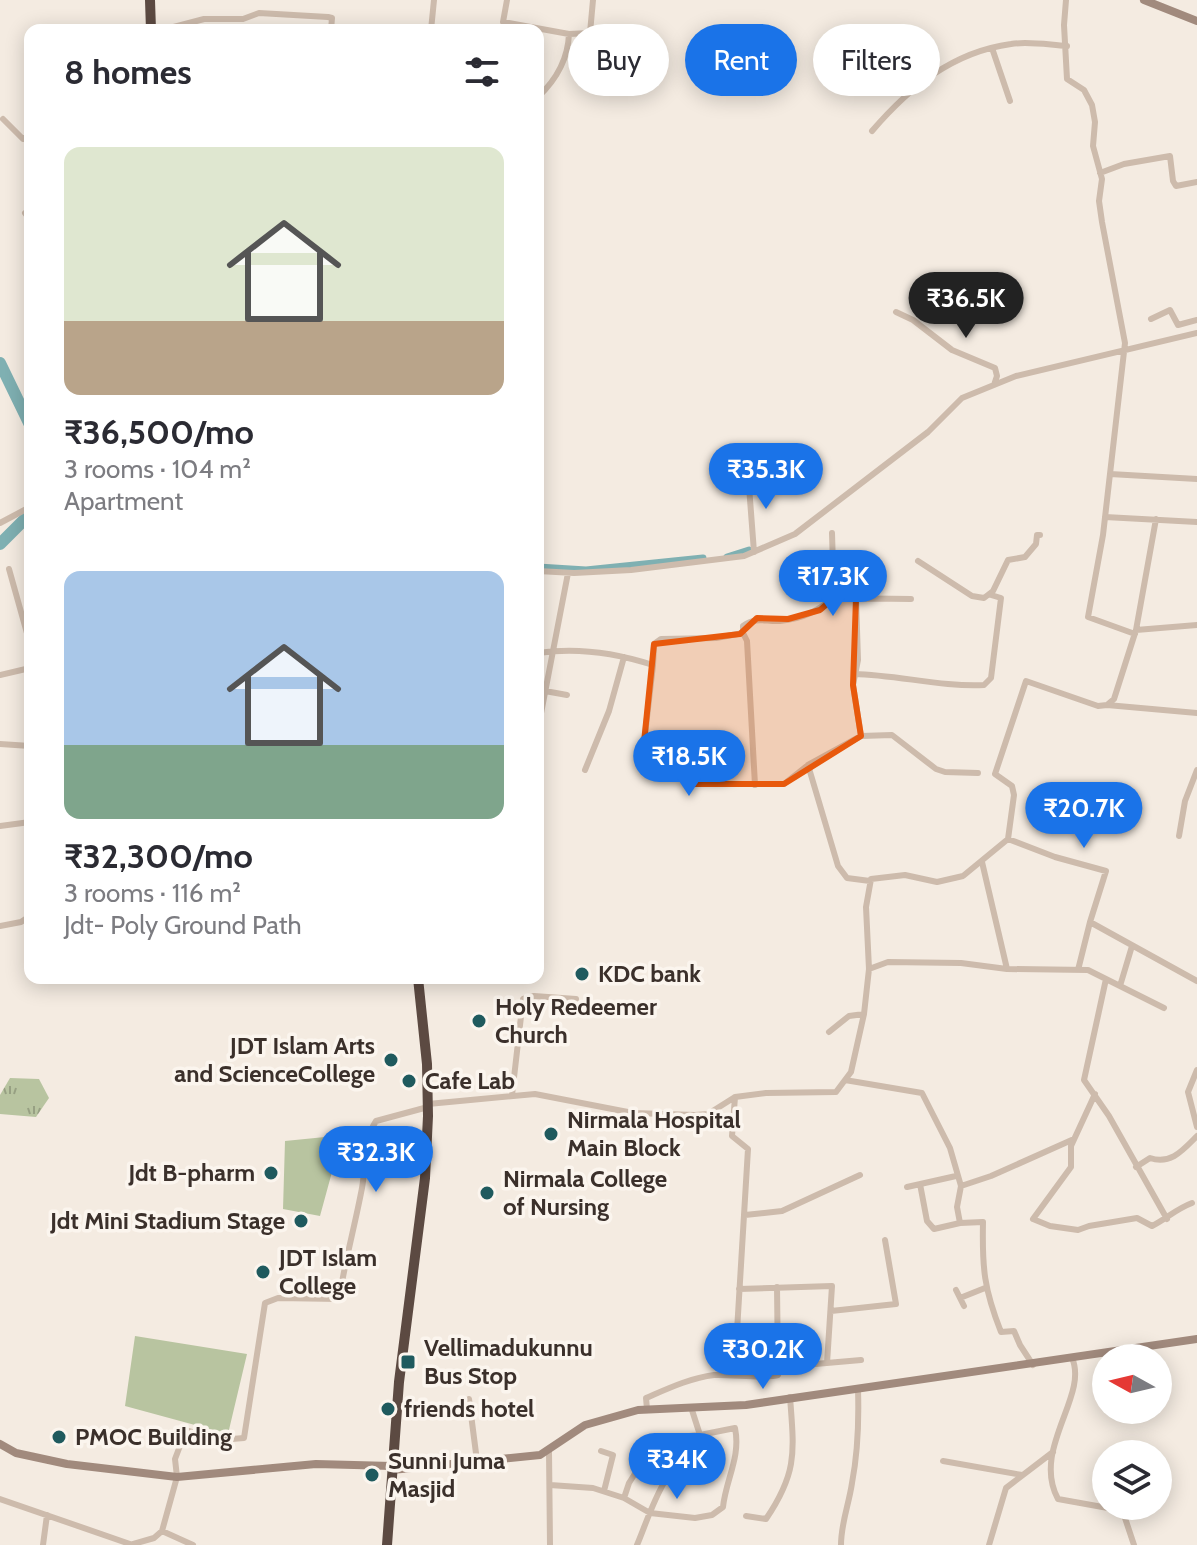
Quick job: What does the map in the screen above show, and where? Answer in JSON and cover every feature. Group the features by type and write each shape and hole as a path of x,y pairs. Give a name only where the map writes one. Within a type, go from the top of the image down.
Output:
{"highway":[{"path":"150,0 151,24"},
{"path":"387,1545 399,1382 425,1178 428,1105 418,984"}],"street":[{"path":"432,24 434,0"},
{"path":"507,0 503,22 514,24"},
{"path":"591,24 593,0"},
{"path":"1066,0 1067,79 1084,90 1092,105 1095,122 1093,146 1100,173 1102,222 1123,325 1125,350 1105,517 1088,617 1135,632 1197,625"},
{"path":"1144,0 1197,21"},
{"path":"185,24 204,19 243,19 259,13 328,17 332,18 332,24"},
{"path":"544,29 568,34"},
{"path":"544,91 562,66 568,39"},
{"path":"872,131 922,80 955,61 1013,43 1067,46"},
{"path":"992,48 1010,101"},
{"path":"3,119 24,139"},
{"path":"1100,173 1124,164 1170,156 1176,186 1197,182"},
{"path":"1151,319 1170,310 1178,325 1197,320"},
{"path":"896,312 913,320 952,350 995,368 997,376 994,385"},
{"path":"544,571 568,573 702,563 729,560 754,552 795,534 928,432 962,398 1016,376 1197,333"},
{"path":"748,473 754,552"},
{"path":"1110,474 1197,479"},
{"path":"0,523 24,510"},
{"path":"1105,517 1197,522"},
{"path":"1107,705 1114,699 1135,632 1156,519"},
{"path":"832,533 834,598"},
{"path":"991,595 1008,560 1025,557 1040,535"},
{"path":"854,674 890,675 962,686 984,685 991,678 1001,598 972,596 918,561"},
{"path":"9,569 24,623"},
{"path":"544,696 568,573"},
{"path":"755,785 747,641 743,626 757,618 779,621 807,615 820,610 834,598 911,599"},
{"path":"856,598 858,660 854,674 855,712 861,736"},
{"path":"743,633 716,638 661,639 654,644 643,752 666,772 694,784 784,784 808,765 861,736 892,735 936,769 978,773"},
{"path":"544,653 594,651 653,665"},
{"path":"585,770 609,711 624,657"},
{"path":"0,675 24,669"},
{"path":"547,676 556,676"},
{"path":"808,765 838,866 847,878 870,881 905,875 937,882 963,876 1008,839 1014,795 1012,786 995,774 1026,681 1098,706 1197,713"},
{"path":"545,691 567,695"},
{"path":"0,744 24,746"},
{"path":"1179,836 1185,801 1197,770"},
{"path":"0,826 24,823"},
{"path":"1008,839 1055,857 1106,871 1078,970"},
{"path":"982,862 1007,969"},
{"path":"0,1499 130,1544 154,1538 162,1531 177,1477 175,1459 186,1430 219,1440 244,1438 265,1303 278,1298 339,1299 346,1253 362,1190 370,1130 376,1121 428,1105 512,1095 535,1094 633,1113 695,1115 708,1114 735,1097 766,1093 836,1092 851,1072 864,1014 869,969 866,907 870,881"},
{"path":"0,926 24,920"},
{"path":"1090,922 1197,981"},
{"path":"1120,986 1132,946"},
{"path":"869,969 888,962 1088,970 1164,1008"},
{"path":"1106,979 1084,1080 1167,1219"},
{"path":"512,1095 523,999 534,996 576,999"},
{"path":"829,1032 849,1016 864,1014"},
{"path":"1197,1070 1188,1092 1197,1127"},
{"path":"845,1080 922,1093 946,1139 961,1186 957,1207 960,1223"},
{"path":"1095,1094 1071,1146 1071,1167 1033,1219 1050,1226 1078,1230 1137,1218 1152,1226 1192,1203"},
{"path":"735,1097 732,1136 748,1149 737,1331"},
{"path":"1136,1167 1150,1158 1159,1161 1176,1157 1197,1136"},
{"path":"961,1186 1074,1139"},
{"path":"745,1215 782,1211 860,1175"},
{"path":"907,1187 956,1176"},
{"path":"920,1184 927,1221 934,1229 983,1222 982,1269 985,1288 1001,1332 1014,1331 1033,1365"},
{"path":"831,1311 896,1304 885,1240"},
{"path":"739,1289 832,1286 827,1363"},
{"path":"777,1287 778,1375"},
{"path":"960,1298 985,1288"},
{"path":"956,1290 964,1306"},
{"path":"0,1444 16,1453 67,1464 177,1477 316,1464 392,1468 477,1461 540,1455 585,1425 647,1409 746,1405 1197,1339"},
{"path":"1072,1358 1077,1369 1076,1384 1059,1423 1050,1485 1058,1499 1092,1505"},
{"path":"647,1409 646,1398 700,1378 746,1374 773,1378 781,1367 861,1360"},
{"path":"841,1545 841,1527 852,1487 859,1442 858,1389"},
{"path":"746,1516 766,1519 791,1475 793,1437 790,1397"},
{"path":"469,1399 477,1461"},
{"path":"637,1545 675,1466 687,1454 700,1449 700,1435 691,1407"},
{"path":"550,1485 604,1491 650,1513 695,1518 712,1515 723,1507 735,1465 738,1443 735,1428 657,1439 629,1483 624,1498"},
{"path":"549,1451 550,1545"},
{"path":"601,1451 613,1455 604,1491"},
{"path":"989,1545 1006,1488 1053,1452"},
{"path":"943,1461 1022,1475"},
{"path":"43,1545 47,1515"},
{"path":"1125,1520 1133,1545"},
{"path":"162,1531 193,1545"}],"highlighted area":[{"path":"834,598 856,598 853,685 861,736 784,784 694,784 666,772 643,752 654,644 740,634 757,618 788,619 820,610"}],"green space":[{"path":"10,1078 39,1079 49,1098 36,1117 0,1114 0,1095"},
{"path":"325,1137 341,1139 320,1216 283,1209 285,1141"},
{"path":"135,1336 247,1354 228,1434 125,1406"}],"waterway":[{"path":"0,363 24,413"},
{"path":"0,544 24,520"},
{"path":"727,557 749,550"},
{"path":"544,567 586,570 703,558"}],"place":[{"name":"KDC bank","path":"582,974"},
{"name":"Holy Redeemer Church","path":"479,1021"},
{"name":"JDT Islam Arts and ScienceCollege","path":"391,1060"},
{"name":"Cafe Lab","path":"409,1081"},
{"name":"Nirmala Hospital Main Block","path":"551,1134"},
{"name":"Jdt B-pharm","path":"271,1173"},
{"name":"Nirmala College of Nursing","path":"487,1193"},
{"name":"Jdt Mini Stadium Stage","path":"301,1221"},
{"name":"JDT Islam College","path":"263,1272"},
{"name":"Vellimadukunnu Bus Stop","path":"408,1362"},
{"name":"friends hotel","path":"388,1409"},
{"name":"PMOC Building","path":"59,1437"},
{"name":"Sunni Juma Masjid","path":"372,1475"}]}
